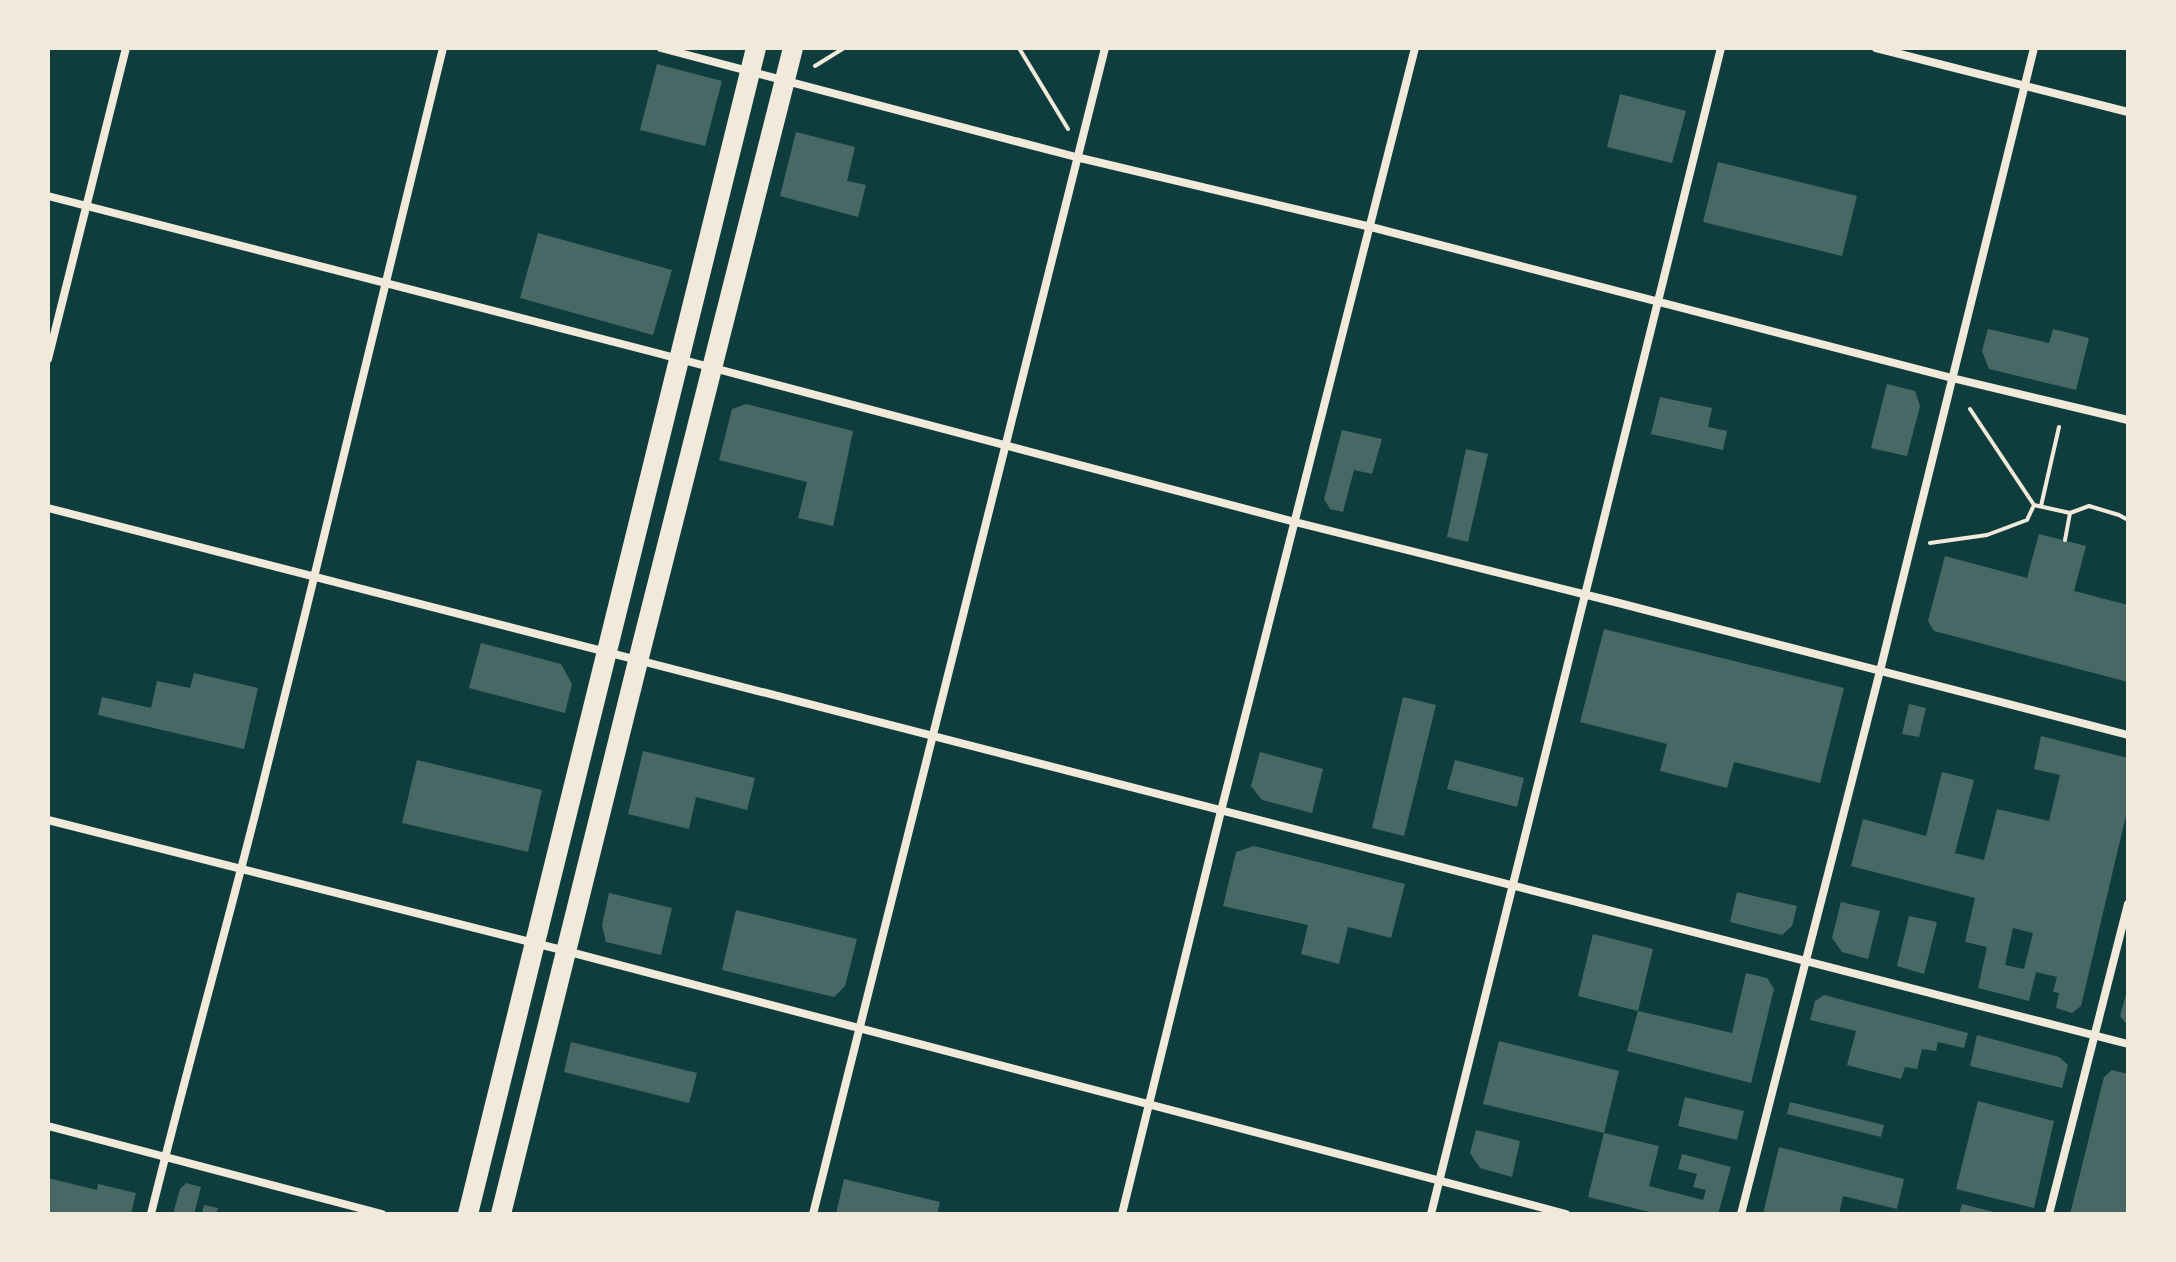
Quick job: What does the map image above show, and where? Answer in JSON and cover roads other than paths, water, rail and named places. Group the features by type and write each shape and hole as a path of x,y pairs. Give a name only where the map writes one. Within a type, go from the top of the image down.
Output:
{"main road":[{"path":"468,1214 756,48"},
{"path":"501,1214 793,48"}],"street":[{"path":"48,359 126,48"},
{"path":"151,1214 314,578 443,48"},
{"path":"661,48 1076,157 1371,227 1952,378 2128,420"},
{"path":"813,1214 1105,48"},
{"path":"1122,1214 1415,48"},
{"path":"1431,1214 1721,48"},
{"path":"1876,48 2128,112"},
{"path":"1741,1214 1880,671 2034,48"},
{"path":"48,196 1295,522 2128,735"},
{"path":"48,508 638,663 2128,1044"},
{"path":"48,820 536,943 1566,1214"},
{"path":"2049,1214 2128,904"},
{"path":"48,1126 382,1214"}]}
